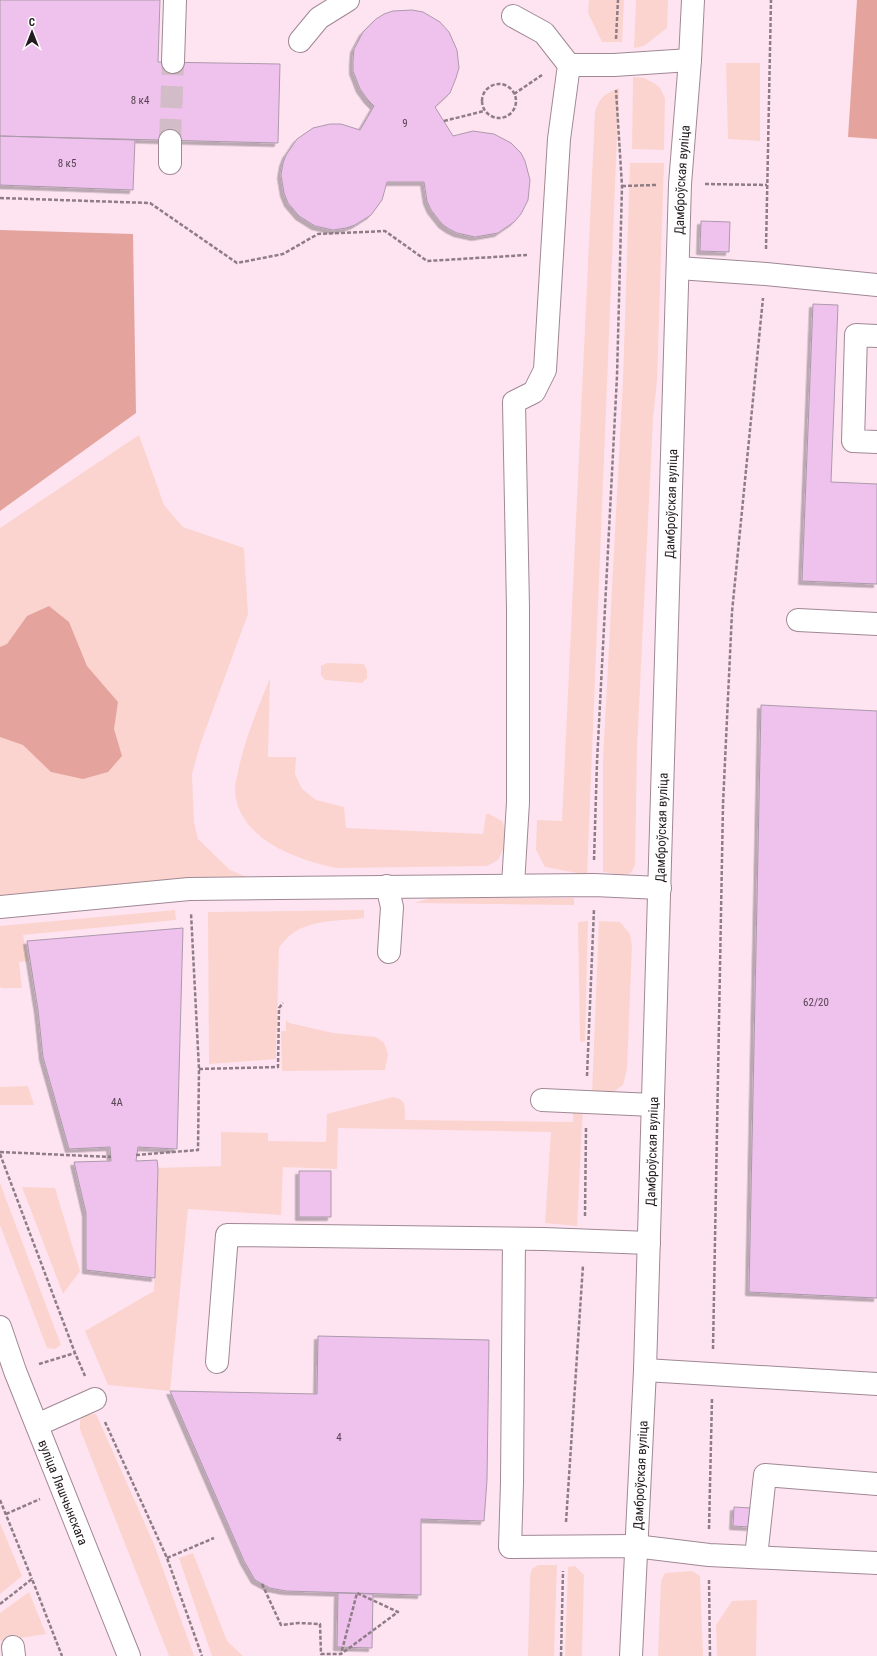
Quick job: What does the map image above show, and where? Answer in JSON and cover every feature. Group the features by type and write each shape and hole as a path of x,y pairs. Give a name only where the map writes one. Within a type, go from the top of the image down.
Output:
{"street":[{"path":"173,62 175,0"},
{"path":"300,41 319,18 348,0"},
{"name":"Дамброўская вуліца","path":"631,1656 645,1370 680,184 690,60 693,0"},
{"path":"513,16 544,33 569,65 559,139 545,370 534,392 514,402 518,608 518,802 513,885"},
{"path":"569,65 614,65 690,60"},
{"path":"170,141 170,163"},
{"path":"678,268 766,274 877,285"},
{"path":"877,336 856,335 853,441 877,442"},
{"path":"798,620 877,624"},
{"path":"0,907 189,889 513,885 594,885 660,888"},
{"path":"387,886 392,907 389,952"},
{"path":"542,1100 653,1104"},
{"path":"217,1362 227,1235 649,1242"},
{"path":"514,1239 510,1547 636,1546 709,1554 877,1563"},
{"name":"вуліца Ляшчынскага","path":"0,1327 15,1371 129,1656"},
{"path":"645,1370 877,1384"},
{"path":"37,1425 95,1399"},
{"path":"756,1557 764,1475 877,1484"}],"path":[{"path":"561,1656 564,1546 584,1242 586,1101 597,762 617,376 622,186 614,65 618,0"},
{"path":"710,1656 709,1554 723,804 732,620 766,274 771,0"},
{"path":"495,84 506,85 511,88 516,99 514,110 510,114 505,118 493,118 484,111 481,100 485,89 495,84"},
{"path":"444,121 484,111"},
{"path":"0,198 150,203 237,263 284,254 318,234 385,231 427,261 552,254"},
{"path":"136,1155 198,1150 199,1069 189,889"},
{"path":"199,1069 278,1067 279,1008 283,1003"},
{"path":"0,1152 111,1157"},
{"path":"6,1514 62,1490"},
{"path":"0,1500 62,1656"},
{"path":"167,1558 214,1538"},
{"path":"0,1604 32,1579"},
{"path":"262,1584 281,1625 299,1623 320,1624 321,1654 341,1654 398,1612 357,1593 341,1654"}],"shaded area":[{"path":"589,0 624,0 622,42 602,42 588,13"},
{"path":"636,0 668,0 667,28 644,46 634,48"},
{"path":"857,0 877,0 877,139 848,137"},
{"path":"726,63 760,63 760,141 728,139"},
{"path":"633,77 644,78 654,83 660,88 665,98 664,150 632,149"},
{"path":"619,88 587,875 545,867 536,850 537,820 562,821 595,112 603,97"},
{"path":"630,163 664,163 657,381 653,419 637,749 635,865 631,873 623,875 603,872 603,760 623,380"},
{"path":"0,230 133,234 136,413 0,511"},
{"path":"139,435 164,505 183,527 244,548 248,614 201,742 192,774 194,822 198,839 230,870 249,878 0,903 0,528"},
{"path":"49,606 69,622 87,666 118,702 114,729 122,756 108,772 83,779 51,772 23,745 0,737 0,647 7,644 27,616"},
{"path":"327,663 364,664 367,670 367,678 362,683 325,680 321,675 321,666"},
{"path":"270,678 268,757 296,757 295,774 302,789 316,800 344,807 346,828 483,834 486,814 489,814 502,821 506,835 504,848 498,860 487,866 337,868 304,859 287,852 271,844 257,833 245,820 238,805 235,786 245,744"},
{"path":"431,898 574,898 574,905 414,903"},
{"path":"175,910 176,920 23,935 28,961 19,962 22,988 1,988 0,986 0,926"},
{"path":"364,910 364,918 328,921 306,926 287,938 279,948 276,1059 209,1064 208,912"},
{"path":"588,921 585,1041 580,1042 578,922"},
{"path":"599,921 620,922 630,934 632,947 627,1069 623,1085 612,1093 592,1093"},
{"path":"286,1020 289,1023 333,1033 376,1037 384,1043 388,1054 385,1070 282,1071 281,1031 286,1031"},
{"path":"28,1086 34,1105 0,1105 0,1087"},
{"path":"393,1097 398,1098 403,1102 405,1108 405,1120 573,1122 573,1105 583,1107 577,1226 545,1223 551,1132 338,1128 337,1169 283,1167 281,1215 188,1209 170,1391 108,1385 85,1331 154,1291 158,1168 221,1166 221,1132 268,1133 268,1141 326,1142 327,1114"},
{"path":"0,1183 61,1345 55,1349 47,1348 0,1225"},
{"path":"22,1187 55,1188 80,1271 63,1294"},
{"path":"96,1414 154,1544 194,1656 169,1656 80,1429 80,1420 85,1415"},
{"path":"0,1523 22,1576 0,1594"},
{"path":"193,1553 227,1641 243,1656 212,1656 179,1558"},
{"path":"538,1565 557,1565 554,1656 528,1656 530,1576 532,1569"},
{"path":"575,1566 584,1575 582,1656 565,1656 568,1567"},
{"path":"692,1571 700,1576 703,1656 658,1656 661,1581 665,1573"},
{"path":"29,1592 46,1634 0,1641 0,1613"},
{"path":"757,1600 756,1656 717,1656 716,1625 732,1601"}],"building":[{"path":"0,0 160,0 158,62 280,64 278,143 0,136"},
{"path":"412,10 423,12 440,22 449,32 457,50 459,68 456,78 450,93 435,107 453,136 473,131 494,134 511,143 521,153 525,161 530,180 528,200 521,214 514,222 498,233 475,237 457,233 449,229 442,224 431,210 427,201 424,182 387,182 382,200 371,215 355,225 333,230 315,226 299,216 288,203 284,193 281,175 283,163 286,155 297,139 313,128 330,124 341,124 360,130 374,106 360,89 353,71 354,49 363,32 376,19 384,14 393,11"},
{"path":"0,136 135,140 133,190 0,185"},
{"path":"701,221 730,222 729,252 700,251"},
{"path":"813,304 838,305 831,482 877,484 877,584 802,581"},
{"path":"761,705 877,711 877,1298 749,1292"},
{"path":"183,928 177,1149 138,1147 136,1161 157,1160 155,1278 86,1270 86,1213 74,1162 111,1161 110,1147 69,1149 43,1057 38,1010 27,941"},
{"path":"299,1171 331,1171 331,1217 299,1217"},
{"path":"318,1336 489,1340 487,1480 484,1521 421,1519 421,1595 286,1591 270,1588 255,1580 244,1561 170,1391 317,1394"},
{"path":"734,1507 751,1508 750,1527 733,1526"},
{"path":"338,1593 373,1594 372,1648 337,1647"}],"tunnel":[{"path":"170,141 173,62"}]}
